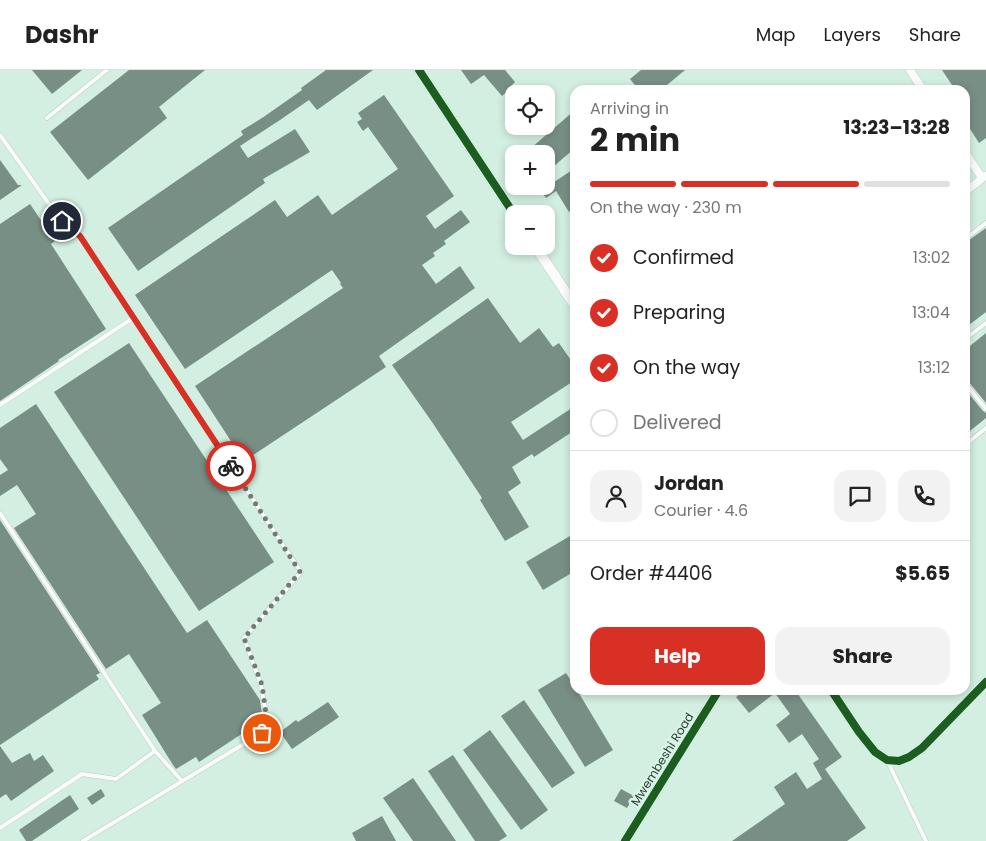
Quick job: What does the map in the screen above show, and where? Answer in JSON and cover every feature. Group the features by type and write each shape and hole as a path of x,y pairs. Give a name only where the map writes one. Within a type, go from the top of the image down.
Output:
{"street":[{"path":"418,70 508,205"},
{"path":"910,70 920,85"},
{"path":"970,158 984,176 970,188"},
{"path":"542,255 570,298"},
{"path":"834,695 875,752 887,760 899,761 922,748 986,682"},
{"name":"Mwembeshi Road","path":"626,841 716,695"}],"lane":[{"path":"47,118 107,70"},
{"path":"0,135 54,211 62,221 80,236 300,572 244,638 262,685 266,714 262,733 83,841"},
{"path":"970,235 986,223"},
{"path":"0,405 133,318"},
{"path":"970,335 986,323"},
{"path":"970,389 986,409"},
{"path":"970,441 986,428"},
{"path":"0,513 154,751 182,781"},
{"path":"0,828 82,774 116,779 154,751"},
{"path":"887,760 926,841"}],"shaded area":[{"path":"0,70 986,70 986,841 0,841"}],"building":[{"path":"32,70 82,70 52,94"},
{"path":"129,70 205,70 159,107 167,118 88,180 50,132"},
{"path":"326,70 373,70 317,110 309,100 240,146 248,158 295,129 310,152 263,179 265,183 138,271 108,228 243,135 241,131 302,90 301,88"},
{"path":"461,70 505,70 515,82 512,85 505,85 505,93 502,96 484,75 471,84"},
{"path":"641,70 685,70 667,85 635,85 630,79"},
{"path":"942,70 986,70 986,138 979,143 970,129 970,85 952,85"},
{"path":"384,95 454,196 426,216 435,229 461,210 470,222 444,241 446,244 433,253 435,256 422,265 436,284 460,266 475,288 379,356 386,367 244,461 195,386 343,288 341,283 332,270 185,369 135,295 275,200 287,217 318,195 332,215 398,169 368,127 363,131 357,122 362,119 358,113"},
{"path":"570,114 570,152 555,165 555,145 534,145 546,135 555,135 555,127"},
{"path":"0,160 18,185 22,185 0,200"},
{"path":"570,171 569,212 556,191 555,182"},
{"path":"30,204 55,241 51,244 106,329 0,401 0,224"},
{"path":"986,228 986,312 970,324 970,239"},
{"path":"488,298 520,343 539,328 553,347 559,343 570,359 570,383 511,422 523,440 570,409 570,433 534,457 532,454 512,467 521,483 508,492 529,527 505,541 480,500 482,498 392,365"},
{"path":"986,333 986,403 970,383 970,346"},
{"path":"129,343 274,562 199,611 54,392"},
{"path":"970,395 986,413 986,418 970,431"},
{"path":"36,404 187,633 207,620 260,700 262,714 260,722 199,762 196,757 176,769 142,715 161,703 129,654 106,669 14,528 36,514 17,485 0,496 0,475 8,470 0,459 0,428"},
{"path":"0,520 100,673 96,675 99,679 0,745"},
{"path":"570,536 570,574 543,590 526,562"},
{"path":"566,673 570,679 570,695 580,695 613,750 585,767 538,690"},
{"path":"739,695 772,695 749,713 736,697"},
{"path":"776,695 799,695 842,757 825,769 866,828 847,841 732,841 785,804 774,787 796,772 807,789 822,779 813,763 819,759 802,734 789,743 776,725 790,714"},
{"path":"524,700 575,773 552,788 501,716"},
{"path":"328,702 339,717 292,749 280,732 296,720 298,722"},
{"path":"490,730 548,810 521,830 463,750"},
{"path":"0,746 12,763 30,753 34,761 43,755 54,771 11,801 6,794 0,798"},
{"path":"453,755 507,836 499,841 475,841 428,771"},
{"path":"413,778 456,841 413,841 383,798"},
{"path":"101,789 105,796 92,805 87,798"},
{"path":"621,789 634,796 627,808 614,801"},
{"path":"70,795 79,809 32,841 26,841 19,830"},
{"path":"382,816 396,841 356,841 352,833"}],"cycle path":[{"path":"419,70 508,205"},
{"path":"834,695 875,752 887,760 899,761 922,748 986,682"},
{"path":"625,841 716,695"}],"way so far":[{"path":"231,466 300,572 244,638 262,685 266,714 262,733"}],"route":[{"path":"62,221 80,236 231,466"}]}
